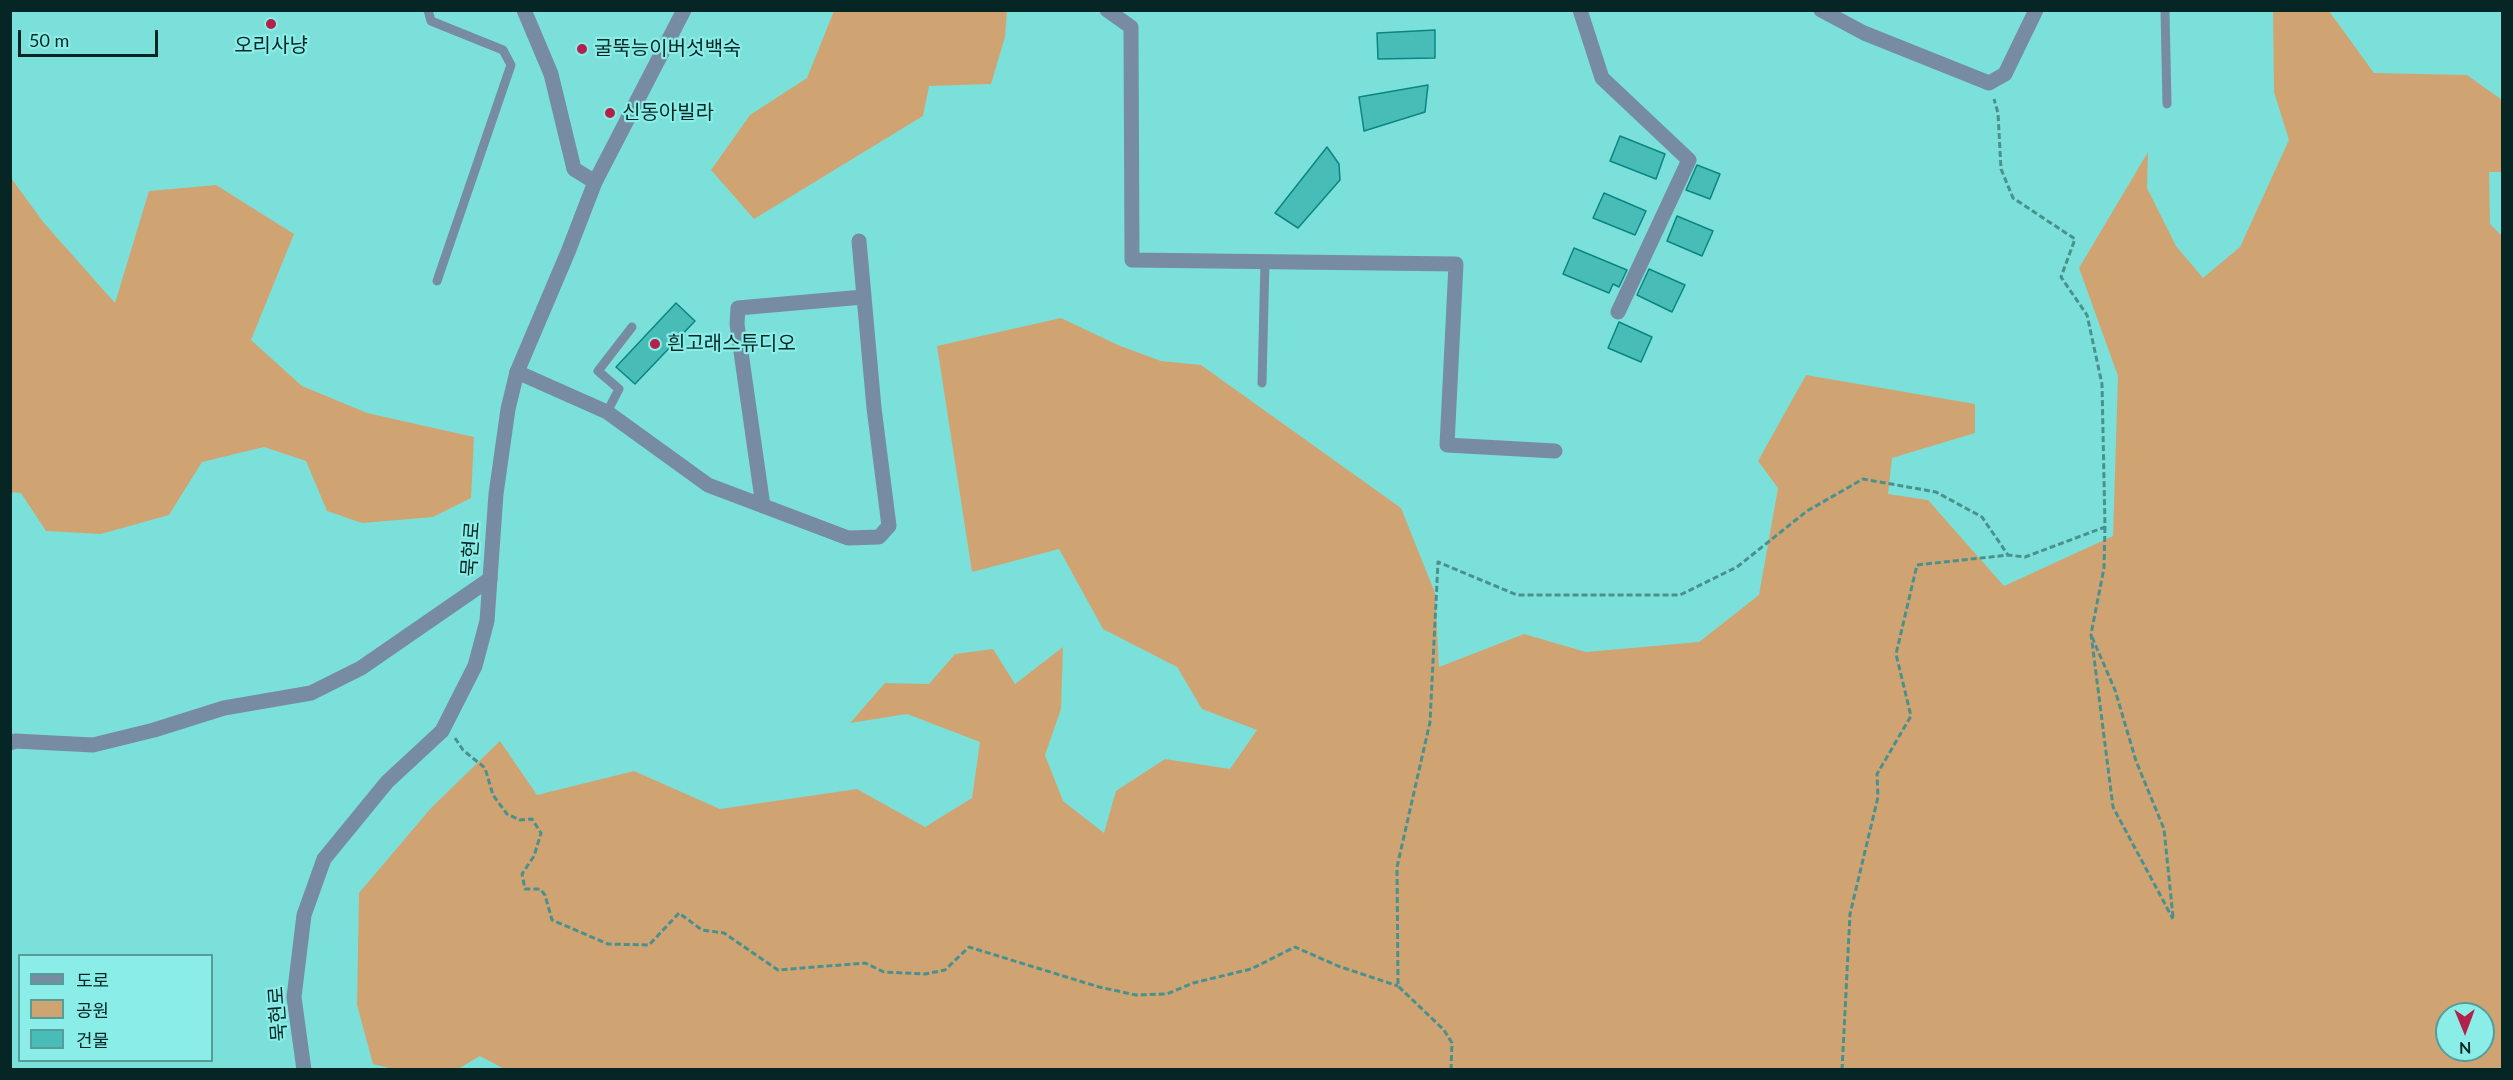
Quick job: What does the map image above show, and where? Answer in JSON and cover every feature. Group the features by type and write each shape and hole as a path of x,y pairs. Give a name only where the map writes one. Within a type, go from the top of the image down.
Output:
{"street":[{"path":"524,10 551,74 574,169 595,182"},
{"name":"묵현로","path":"304,1070 294,997 304,915 324,859 387,782 442,731 475,666 487,621 496,494 508,409 517,372 595,182 684,10"},
{"path":"1107,10 1131,27 1132,260 1456,264 1447,445 1555,452"},
{"path":"1580,10 1602,78 1689,160 1618,312"},
{"path":"1821,10 1864,33 1989,83 2005,74 2036,10"},
{"path":"517,372 607,412 708,485 848,538 879,537 889,526 874,408 859,241"},
{"path":"763,506 737,324 738,308 863,297"},
{"path":"10,743 15,741 93,745 154,730 224,708 311,693 361,668 490,579"}],"lane":[{"path":"428,10 431,21 503,50 511,65 437,281"},
{"path":"2165,10 2167,104"},
{"path":"1262,383 1265,262"},
{"path":"607,412 619,389 598,370 632,327"}],"path":[{"path":"1989,83 1998,113 2001,169 2013,198 2075,239 2061,277 2087,315 2102,384 2104,568 2091,634 2113,807 2173,919 2164,829 2136,761 2115,690 2091,634"},
{"path":"1398,986 1397,867 1430,722 1438,562 1516,595 1680,595 1737,567 1807,512 1863,479 1936,492 1982,517 2008,555"},
{"path":"1842,1070 1850,914 1878,797 1876,774 1911,716 1896,654 1917,565 2008,555 2025,557 2105,527"},
{"path":"442,731 455,738 463,750 485,768 493,795 507,814 520,820 532,819 541,833 534,856 522,874 525,889 540,889 545,895 552,920 608,944 649,945 679,913 702,930 724,933 778,970 865,963 884,972 925,974 945,970 969,946 1098,987 1136,995 1167,994 1193,983 1251,969 1295,947 1338,966 1398,986 1444,1030 1452,1043 1451,1070"}],"green space":[{"path":"834,11 1007,11 1005,37 991,84 929,86 923,116 754,219 711,170 750,115 807,78"},
{"path":"2273,11 2329,11 2374,73 2467,75 2502,100 2502,172 2489,172 2490,224 2502,236 2502,1069 506,1070 480,1056 458,1069 393,1069 373,1064 357,1005 359,893 431,808 500,741 537,795 634,771 720,809 857,789 925,827 972,798 980,742 907,714 850,723 885,683 929,684 955,654 993,649 1015,684 1063,647 1061,709 1045,755 1063,801 1104,833 1116,791 1165,759 1230,769 1257,730 1202,709 1177,667 1103,629 1059,549 972,572 937,346 1061,318 1118,345 1161,361 1201,365 1401,508 1435,593 1439,667 1524,634 1586,652 1699,642 1759,595 1778,488 1758,461 1806,375 1975,404 1975,433 1892,458 1888,494 1928,500 2004,586 2113,536 2118,376 2079,268 2148,152 2147,188 2176,246 2203,278 2240,247 2289,140 2274,92"},
{"path":"11,178 44,223 115,303 149,191 216,185 294,234 251,340 302,386 367,413 474,437 471,498 433,517 362,523 327,511 306,461 264,447 202,462 169,515 101,534 46,531 21,493 11,492"}],"building":[{"path":"1435,30 1435,58 1378,59 1377,33"},
{"path":"1428,85 1425,112 1364,131 1359,97"},
{"path":"1620,136 1665,154 1656,179 1610,161"},
{"path":"1327,147 1339,164 1340,180 1298,228 1275,213"},
{"path":"1697,165 1720,174 1710,199 1686,190"},
{"path":"1604,193 1646,211 1635,235 1593,218"},
{"path":"1677,216 1713,231 1702,256 1667,241"},
{"path":"1574,248 1627,270 1619,287 1613,284 1609,293 1563,274"},
{"path":"1649,269 1685,285 1672,312 1637,295"},
{"name":"흰고래스튜디오","path":"676,303 695,321 635,384 616,367"},
{"path":"1619,322 1652,337 1641,362 1608,348"}],"place":[{"name":"오리사냥","path":"271,24"},
{"name":"굴뚝능이버섯백숙","path":"582,49"},
{"name":"신동아빌라","path":"610,113"},
{"name":"흰고래스튜디오","path":"655,344"}]}
